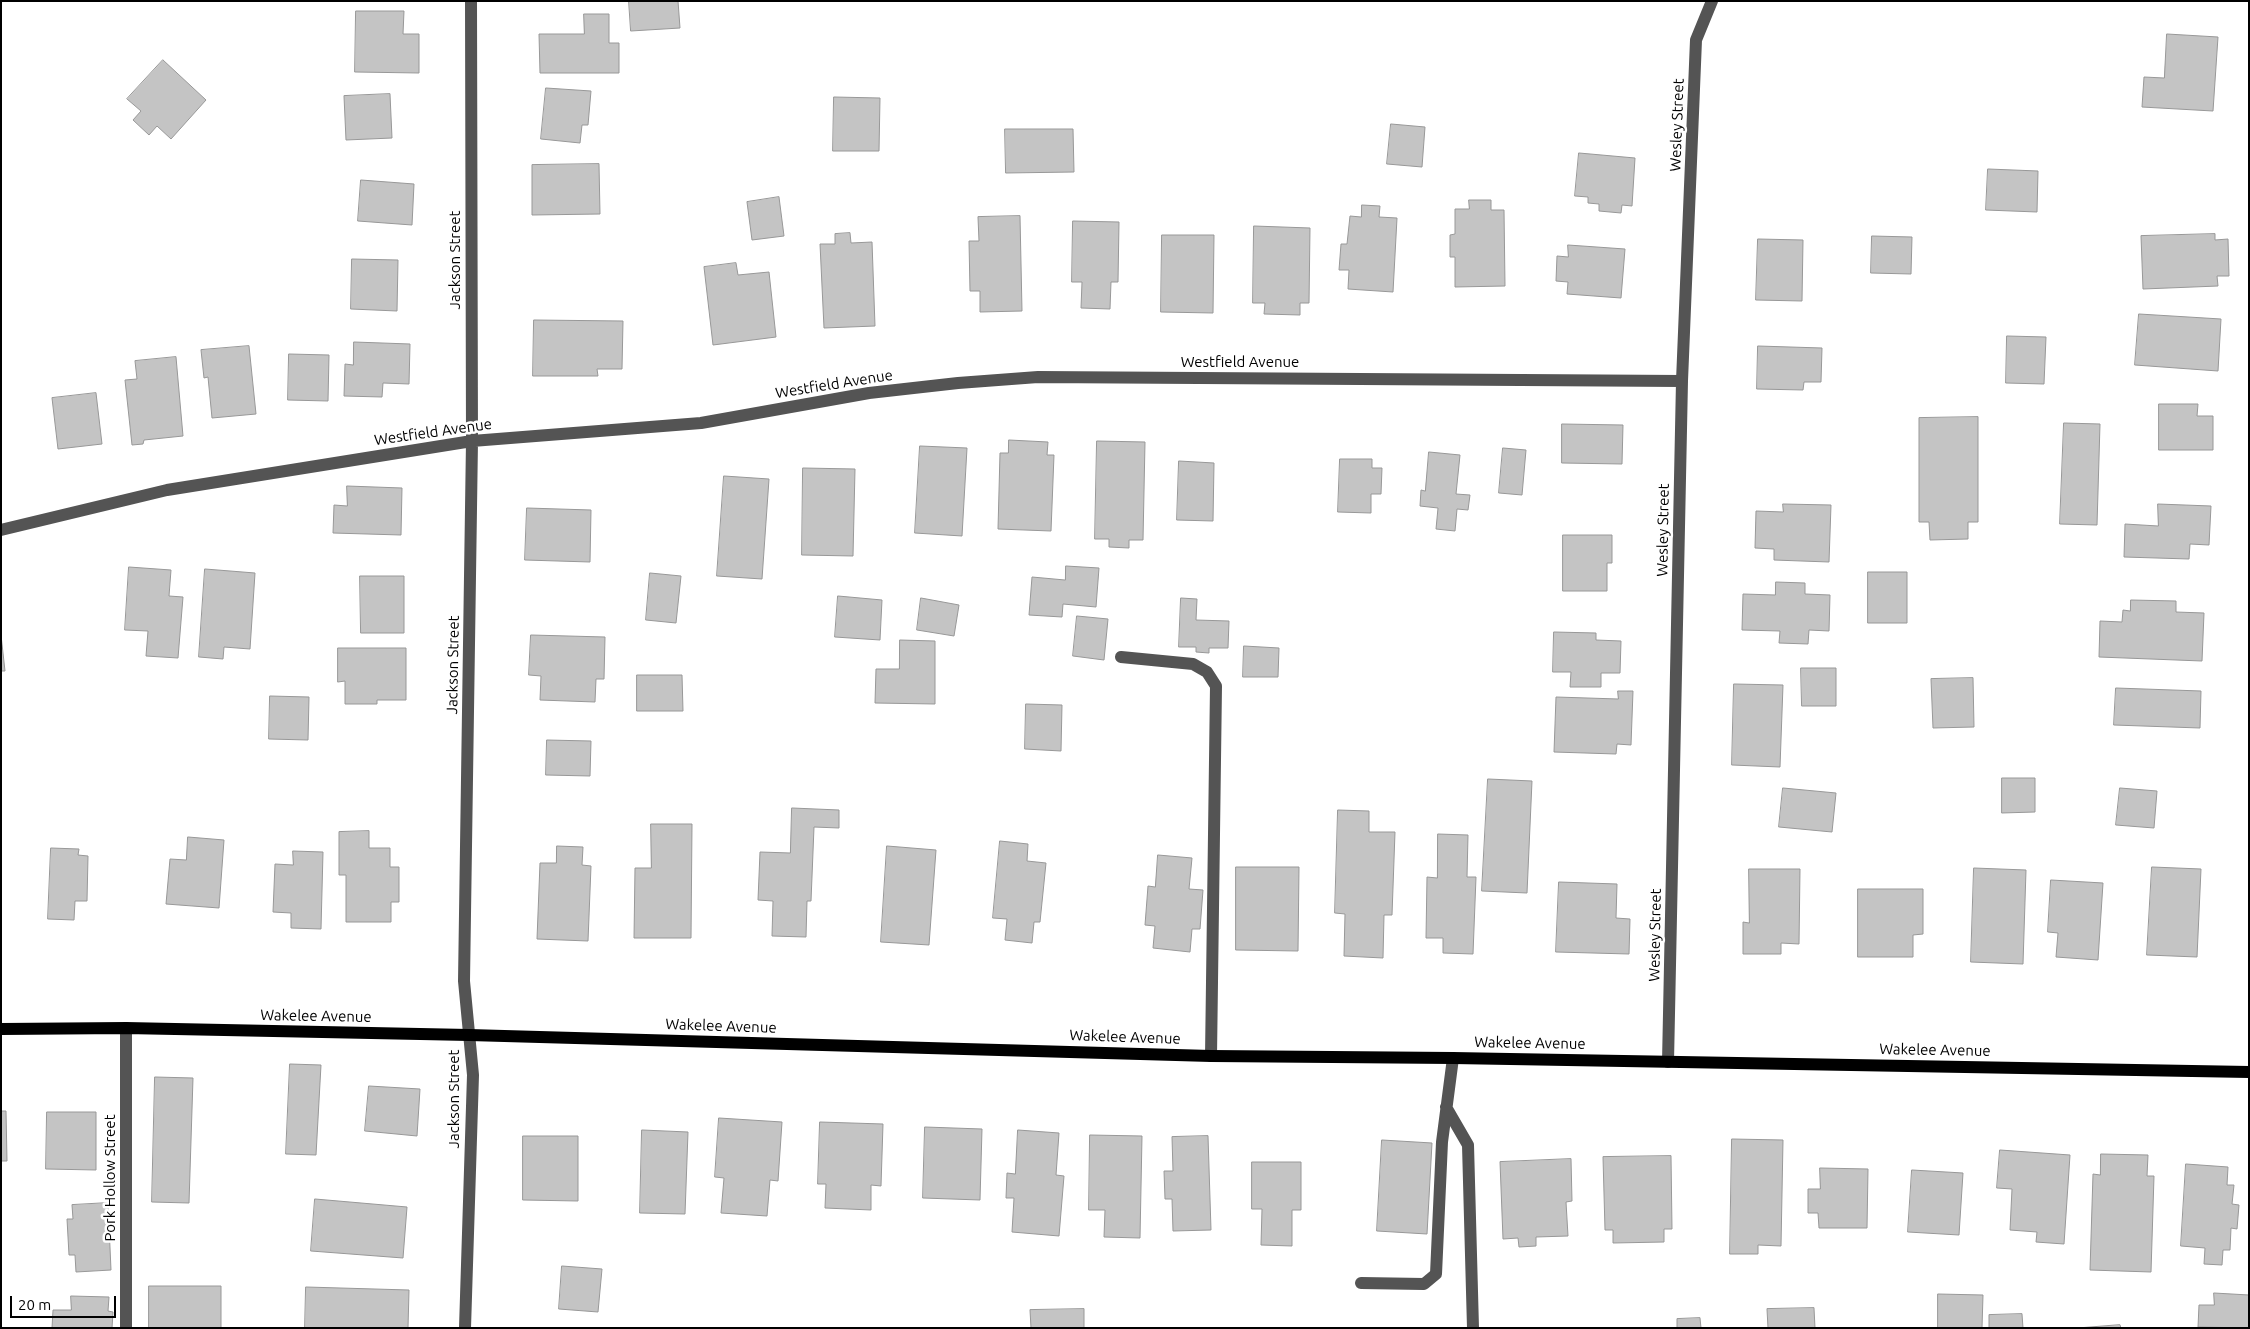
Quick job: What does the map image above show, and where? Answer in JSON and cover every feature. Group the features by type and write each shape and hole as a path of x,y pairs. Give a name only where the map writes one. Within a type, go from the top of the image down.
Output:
{"main road":[{"name":"Wakelee Avenue","path":"1,1029 126,1028 469,1035 1210,1056 1453,1058 2249,1072"}],"street":[{"name":"Jackson Street","path":"465,1328 473,1075 464,981 472,441 471,1"},
{"name":"Wesley Street","path":"1668,1062 1682,381 1696,40 1712,1"},
{"name":"Westfield Avenue","path":"1,530 167,490 472,441 701,423 869,393 958,383 1038,378 1682,381"},
{"path":"1121,657 1193,664 1207,672 1216,686 1210,1056"},
{"name":"Pork Hollow Street","path":"126,1028 126,1328"},
{"path":"1362,1283 1424,1284 1436,1274 1442,1142 1453,1058"},
{"path":"1446,1107 1468,1145 1473,1328"}],"building":[{"path":"629,1 678,1 680,28 631,31"},
{"path":"356,11 404,11 403,34 419,34 419,73 355,72"},
{"path":"584,14 609,14 609,43 619,43 619,73 540,73 539,34 584,34"},
{"path":"2167,34 2218,37 2213,111 2142,107 2144,77 2164,78"},
{"path":"163,60 206,100 171,139 157,126 149,135 133,120 141,111 127,99"},
{"path":"546,88 591,91 588,125 582,125 580,143 541,139"},
{"path":"390,94 392,138 346,140 344,96"},
{"path":"834,97 880,98 879,151 833,151"},
{"path":"1391,124 1425,127 1422,167 1387,164"},
{"path":"1005,129 1073,129 1074,172 1006,173"},
{"path":"1579,153 1635,158 1632,206 1622,205 1621,213 1599,211 1599,204 1588,203 1588,197 1575,196"},
{"path":"599,164 600,214 532,215 532,165"},
{"path":"1988,169 2038,171 2037,212 1986,210"},
{"path":"361,180 414,184 412,225 358,221"},
{"path":"779,197 784,236 752,240 747,202"},
{"path":"1469,200 1491,200 1491,210 1504,210 1505,286 1455,287 1455,257 1450,257 1450,235 1455,234 1455,209 1469,209"},
{"path":"1362,205 1380,206 1379,217 1397,218 1393,292 1348,289 1349,270 1339,270 1341,244 1347,244 1350,216 1361,217"},
{"path":"1020,216 1022,311 980,312 980,291 970,291 969,241 979,241 978,217"},
{"path":"1073,221 1119,222 1118,282 1111,282 1110,309 1081,308 1082,282 1072,282"},
{"path":"1254,226 1310,228 1309,303 1300,303 1300,315 1264,314 1265,303 1253,303"},
{"path":"850,233 851,243 872,242 875,326 824,328 820,244 835,244 835,234"},
{"path":"2215,234 2215,240 2228,239 2229,276 2217,276 2218,286 2143,289 2141,236"},
{"path":"1162,235 1214,235 1213,313 1161,312"},
{"path":"1872,236 1912,237 1911,274 1871,273"},
{"path":"1758,239 1803,240 1802,301 1756,300"},
{"path":"1568,245 1625,249 1621,298 1567,294 1568,282 1556,281 1557,256 1568,257"},
{"path":"352,259 398,260 397,311 351,309"},
{"path":"736,263 738,275 769,272 776,337 713,345 704,267"},
{"path":"2139,314 2221,319 2218,371 2135,365"},
{"path":"534,320 623,321 622,369 597,369 598,376 533,376"},
{"path":"2007,336 2046,337 2044,384 2006,383"},
{"path":"354,342 410,344 409,384 383,383 382,397 344,396 345,364 353,365"},
{"path":"249,346 256,414 212,418 208,377 204,378 201,350"},
{"path":"1758,346 1822,348 1821,382 1804,382 1803,390 1757,389"},
{"path":"289,354 329,355 328,401 288,400"},
{"path":"176,357 183,436 144,440 143,444 132,445 125,380 137,379 135,361"},
{"path":"96,393 102,444 58,449 52,398"},
{"path":"2159,404 2198,404 2197,416 2213,416 2213,450 2159,450"},
{"path":"1978,417 1978,522 1968,522 1968,539 1930,540 1929,522 1919,522 1919,418"},
{"path":"2064,423 2100,424 2097,525 2060,524"},
{"path":"1562,424 1623,425 1622,464 1562,463"},
{"path":"1009,440 1048,442 1047,455 1054,455 1051,531 998,529 1000,453 1008,453"},
{"path":"1097,441 1145,442 1143,540 1129,540 1129,548 1109,547 1109,539 1095,539"},
{"path":"920,446 967,448 962,536 915,533"},
{"path":"1503,448 1526,450 1522,495 1499,493"},
{"path":"1429,452 1460,455 1456,494 1470,495 1468,510 1457,509 1455,531 1436,529 1438,508 1420,506 1421,490 1425,491"},
{"path":"1340,459 1372,459 1372,468 1382,468 1381,494 1371,494 1371,513 1338,512"},
{"path":"1179,461 1214,463 1213,521 1177,520"},
{"path":"803,468 855,469 853,556 802,555"},
{"path":"724,476 769,479 762,579 717,576"},
{"path":"347,486 402,488 401,535 333,533 334,505 347,506"},
{"path":"1783,504 1831,505 1829,562 1774,560 1774,549 1755,548 1756,511 1783,512"},
{"path":"2158,504 2211,506 2209,545 2190,544 2189,559 2124,557 2125,524 2158,526"},
{"path":"527,508 591,510 590,562 525,560"},
{"path":"1563,535 1612,535 1612,563 1607,563 1607,591 1563,591"},
{"path":"1066,566 1099,568 1096,607 1063,604 1062,617 1029,615 1032,577 1065,580"},
{"path":"129,567 171,570 169,596 183,597 178,658 146,656 148,631 125,630"},
{"path":"205,569 255,573 250,649 224,647 223,659 199,657"},
{"path":"1868,572 1907,572 1907,623 1868,623"},
{"path":"650,573 681,576 676,623 646,620"},
{"path":"360,576 404,576 404,633 361,633"},
{"path":"1776,582 1805,583 1805,594 1830,595 1829,631 1809,630 1808,644 1779,643 1780,631 1742,630 1743,594 1775,595"},
{"path":"838,596 882,600 880,640 835,637"},
{"path":"921,598 959,605 954,636 917,630"},
{"path":"1181,598 1197,599 1196,620 1229,621 1228,648 1209,648 1209,653 1196,652 1196,647 1179,647"},
{"path":"2131,600 2176,601 2176,612 2204,613 2202,661 2099,657 2100,621 2122,622 2123,610 2130,611"},
{"path":"1077,616 1108,619 1104,660 1073,656"},
{"path":"1554,632 1596,633 1596,640 1621,641 1620,673 1601,673 1601,687 1570,687 1571,672 1553,672"},
{"path":"1,635 5,671 1,671"},
{"path":"531,635 605,637 604,679 596,679 595,702 540,700 541,676 529,675"},
{"path":"900,640 935,641 935,704 875,703 876,669 899,669"},
{"path":"1244,646 1279,648 1278,677 1243,677"},
{"path":"338,648 406,648 406,700 377,700 377,704 345,704 345,681 338,682"},
{"path":"1801,668 1836,668 1836,706 1802,706"},
{"path":"637,675 682,675 683,711 637,711"},
{"path":"1973,678 1974,727 1933,728 1931,679"},
{"path":"1734,684 1783,685 1780,767 1732,765"},
{"path":"2116,688 2201,691 2200,728 2114,725"},
{"path":"1618,691 1633,691 1631,745 1617,744 1616,754 1554,752 1556,697 1618,699"},
{"path":"270,696 309,697 308,740 269,739"},
{"path":"1026,704 1062,705 1061,751 1025,749"},
{"path":"547,740 591,741 590,776 546,775"},
{"path":"2002,778 2035,778 2035,812 2002,813"},
{"path":"1488,779 1532,781 1527,893 1482,891"},
{"path":"1783,788 1836,793 1832,832 1779,827"},
{"path":"2120,788 2157,791 2154,828 2116,825"},
{"path":"792,808 839,810 839,828 814,827 811,901 807,901 806,937 772,936 773,901 758,900 760,852 790,853"},
{"path":"1338,810 1369,811 1369,832 1395,832 1392,915 1384,915 1383,958 1344,956 1345,914 1335,913"},
{"path":"651,824 692,824 691,938 634,938 635,868 651,868"},
{"path":"369,831 369,848 390,848 390,867 399,867 399,902 391,902 391,922 346,922 346,875 339,875 339,832"},
{"path":"1438,834 1468,835 1467,877 1476,877 1473,954 1443,953 1443,938 1426,938 1427,877 1437,878"},
{"path":"188,837 224,840 219,908 166,904 170,859 186,860"},
{"path":"1000,841 1028,844 1027,861 1046,863 1040,922 1034,922 1032,943 1005,940 1007,919 993,918"},
{"path":"557,846 583,847 582,865 591,866 588,941 537,939 540,863 556,863"},
{"path":"887,846 936,850 929,945 881,942"},
{"path":"51,848 79,849 78,855 88,856 87,901 75,901 74,920 48,919"},
{"path":"293,851 323,852 321,929 291,928 291,913 273,912 275,864 293,865"},
{"path":"1158,855 1192,858 1189,889 1203,890 1200,929 1192,929 1190,952 1153,948 1155,926 1145,925 1148,886 1155,887"},
{"path":"1236,867 1299,867 1298,951 1236,950"},
{"path":"2152,867 2201,869 2197,957 2147,955"},
{"path":"1974,868 2026,870 2023,964 1971,962"},
{"path":"1749,869 1800,869 1799,944 1781,943 1781,954 1743,954 1743,922 1749,923"},
{"path":"2051,880 2103,883 2098,960 2056,957 2058,933 2048,932"},
{"path":"1559,882 1617,884 1616,918 1630,919 1629,954 1556,952"},
{"path":"1858,889 1923,889 1923,934 1913,935 1913,957 1858,957"},
{"path":"290,1064 321,1065 316,1155 286,1154"},
{"path":"155,1077 193,1078 189,1203 152,1202"},
{"path":"369,1086 420,1089 417,1136 365,1131"},
{"path":"1,1111 6,1111 7,1161 1,1161"},
{"path":"47,1112 96,1112 96,1170 46,1169"},
{"path":"719,1118 782,1122 778,1181 770,1180 767,1216 721,1213 724,1178 715,1177"},
{"path":"820,1122 883,1124 881,1186 871,1185 871,1210 825,1208 826,1184 818,1184"},
{"path":"925,1127 982,1129 980,1200 923,1198"},
{"path":"642,1130 688,1132 685,1214 640,1213"},
{"path":"1018,1130 1059,1133 1056,1175 1064,1176 1059,1236 1012,1232 1014,1198 1006,1198 1007,1173 1015,1174"},
{"path":"1090,1135 1142,1136 1140,1238 1104,1237 1105,1210 1089,1210"},
{"path":"523,1136 578,1136 578,1201 523,1200"},
{"path":"1208,1136 1211,1230 1173,1231 1172,1199 1165,1199 1164,1171 1173,1171 1172,1137"},
{"path":"1732,1139 1783,1140 1781,1246 1758,1245 1758,1254 1730,1254"},
{"path":"1382,1140 1432,1143 1427,1234 1377,1231"},
{"path":"2000,1150 2070,1155 2064,1244 2036,1242 2037,1232 2010,1230 2012,1189 1997,1188"},
{"path":"2101,1154 2148,1155 2147,1176 2154,1176 2151,1272 2090,1270 2093,1174 2100,1175"},
{"path":"1671,1156 1672,1229 1664,1229 1664,1242 1613,1243 1613,1230 1605,1230 1603,1157"},
{"path":"1571,1159 1572,1201 1566,1202 1568,1236 1536,1237 1536,1246 1519,1247 1518,1238 1503,1239 1500,1162"},
{"path":"1252,1162 1301,1162 1301,1210 1292,1210 1292,1246 1261,1245 1262,1209 1252,1209"},
{"path":"2186,1164 2228,1167 2227,1185 2234,1185 2232,1204 2239,1205 2237,1229 2231,1228 2230,1250 2223,1250 2222,1265 2204,1264 2205,1248 2181,1246"},
{"path":"1820,1168 1868,1169 1867,1228 1819,1228 1818,1213 1808,1213 1808,1189 1820,1189"},
{"path":"1912,1170 1963,1173 1959,1235 1908,1232"},
{"path":"315,1199 407,1207 403,1258 311,1251"},
{"path":"108,1203 111,1270 76,1272 75,1255 69,1255 67,1219 73,1219 72,1205"},
{"path":"562,1266 602,1269 598,1312 559,1309"},
{"path":"149,1286 221,1286 221,1328 149,1328"},
{"path":"306,1287 409,1290 408,1328 305,1328"},
{"path":"2214,1293 2249,1295 2249,1328 2198,1327 2199,1305 2214,1305"},
{"path":"1938,1294 1983,1295 1982,1328 1938,1328"},
{"path":"71,1296 109,1297 108,1311 113,1312 112,1328 52,1328 53,1310 71,1310"},
{"path":"1814,1308 1815,1328 1768,1328 1767,1309"},
{"path":"1084,1309 1084,1328 1031,1328 1030,1310"},
{"path":"2022,1314 2023,1328 1989,1328 1989,1315"},
{"path":"1700,1318 1701,1328 1677,1328 1677,1319"},
{"path":"2120,1325 2121,1328 2078,1328"}]}
